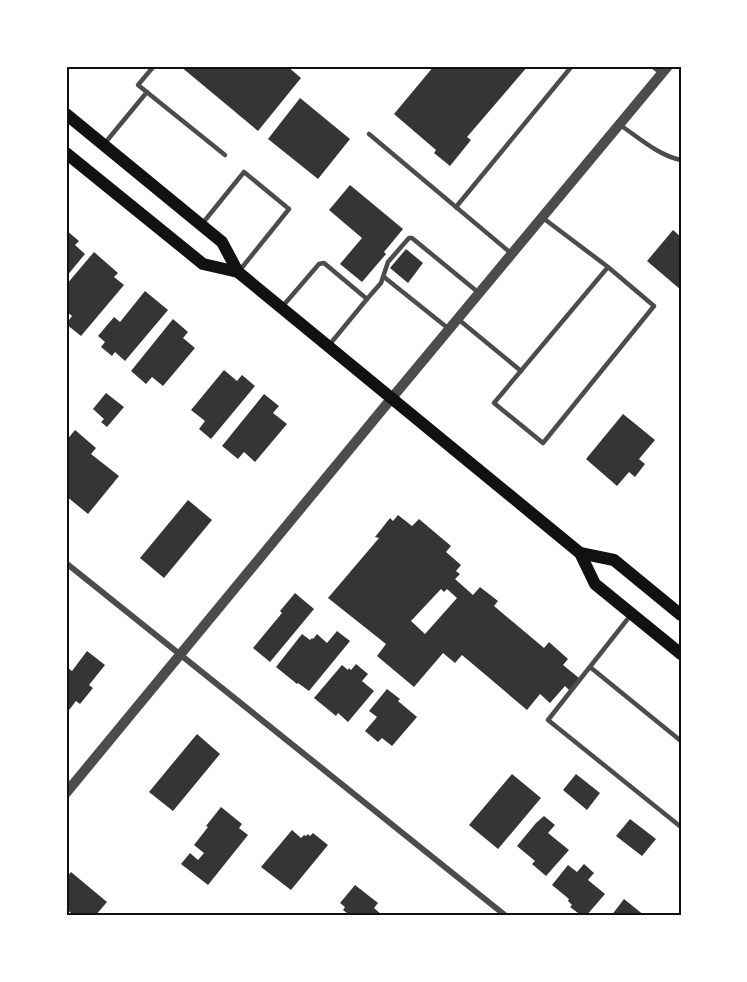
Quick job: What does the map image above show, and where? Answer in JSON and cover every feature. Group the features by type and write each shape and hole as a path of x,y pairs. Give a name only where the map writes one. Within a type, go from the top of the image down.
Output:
{"main road":[{"path":"66,114 222,242 238,272 580,553 595,584 681,654"},
{"path":"66,153 203,264 238,272"},
{"path":"580,553 614,560 681,615"}],"street":[{"path":"66,793 665,70"},
{"path":"66,563 506,916"}],"lane":[{"path":"154,66 138,85 225,155"},
{"path":"456,207 572,66"},
{"path":"652,66 665,70"},
{"path":"103,145 147,92"},
{"path":"620,125 658,150 676,159 681,159"},
{"path":"369,134 512,254"},
{"path":"201,225 244,172 289,209 238,272"},
{"path":"543,217 608,267 654,306 543,442 495,403 608,267"},
{"path":"328,346 381,283 388,262 409,238 412,238 479,293"},
{"path":"281,308 319,264 324,262 367,299"},
{"path":"384,277 449,329"},
{"path":"458,319 521,371"},
{"path":"632,614 548,720 681,827"},
{"path":"590,667 681,741"}],"building":[{"path":"180,66 287,66 301,78 258,131"},
{"path":"434,66 528,66 467,137 471,140 450,166 434,153 436,150 394,114"},
{"path":"300,98 350,139 318,179 268,139"},
{"path":"350,185 403,229 384,252 386,254 362,282 340,264 362,238 329,210"},
{"path":"66,230 79,241 75,245 85,254 66,277"},
{"path":"673,230 681,237 681,290 647,261"},
{"path":"406,249 423,263 408,283 390,268"},
{"path":"94,252 118,273 114,277 124,285 81,336 66,324 72,316 66,311 66,285"},
{"path":"145,291 168,310 125,361 115,352 112,356 101,347 105,342 98,336 114,317 120,322"},
{"path":"173,319 188,332 183,338 195,348 163,386 152,377 146,384 131,371"},
{"path":"224,370 237,381 242,375 255,386 211,439 199,429 205,421 191,410"},
{"path":"106,393 124,407 107,427 101,422 104,419 93,409"},
{"path":"264,394 279,406 273,413 287,424 255,462 244,452 238,459 222,446"},
{"path":"623,414 655,440 639,459 645,464 635,477 629,472 617,486 586,459"},
{"path":"75,430 96,448 91,454 119,476 88,514 66,496 66,441"},
{"path":"188,500 212,520 164,578 140,558"},
{"path":"398,515 412,526 419,519 451,546 446,552 461,565 456,571 460,574 455,579 473,595 480,587 498,601 494,606 544,648 549,642 568,659 563,665 579,678 569,690 565,686 550,703 540,694 527,710 462,655 455,663 443,653 414,687 377,656 386,644 328,598 379,538 375,537 390,518 393,521","holes":["441,589 444,592 447,589 457,598 425,634 411,621"]},
{"path":"295,593 314,609 270,662 253,648 282,613 280,611"},
{"path":"337,631 350,641 309,691 276,667 302,634 310,640 317,634 327,643"},
{"path":"87,651 105,665 89,685 93,688 80,704 76,701 66,714 66,671 68,668 72,671"},
{"path":"356,664 368,674 362,681 374,691 348,722 338,713 336,716 314,698 342,665 351,670"},
{"path":"387,689 417,717 392,746 382,738 378,742 365,731 377,717 369,711"},
{"path":"197,734 220,754 173,811 149,792"},
{"path":"512,774 541,798 498,849 469,825"},
{"path":"576,774 600,793 587,810 563,790"},
{"path":"221,807 242,824 239,828 248,835 208,885 181,864 190,853 198,860 204,853 194,845"},
{"path":"544,816 555,825 548,833 569,850 546,876 532,864 535,861 517,846"},
{"path":"630,819 656,839 642,856 616,836"},
{"path":"292,830 301,838 313,833 328,845 291,890 261,867"},
{"path":"584,864 594,873 588,880 605,894 586,916 582,916 570,907 572,905 569,899 552,885 568,865 577,872"},
{"path":"71,872 107,902 95,916 75,916 66,909 66,878"},
{"path":"355,885 378,903 374,908 383,916 345,916 347,913 343,910 345,907 340,903"},
{"path":"624,899 645,916 611,916"}]}
